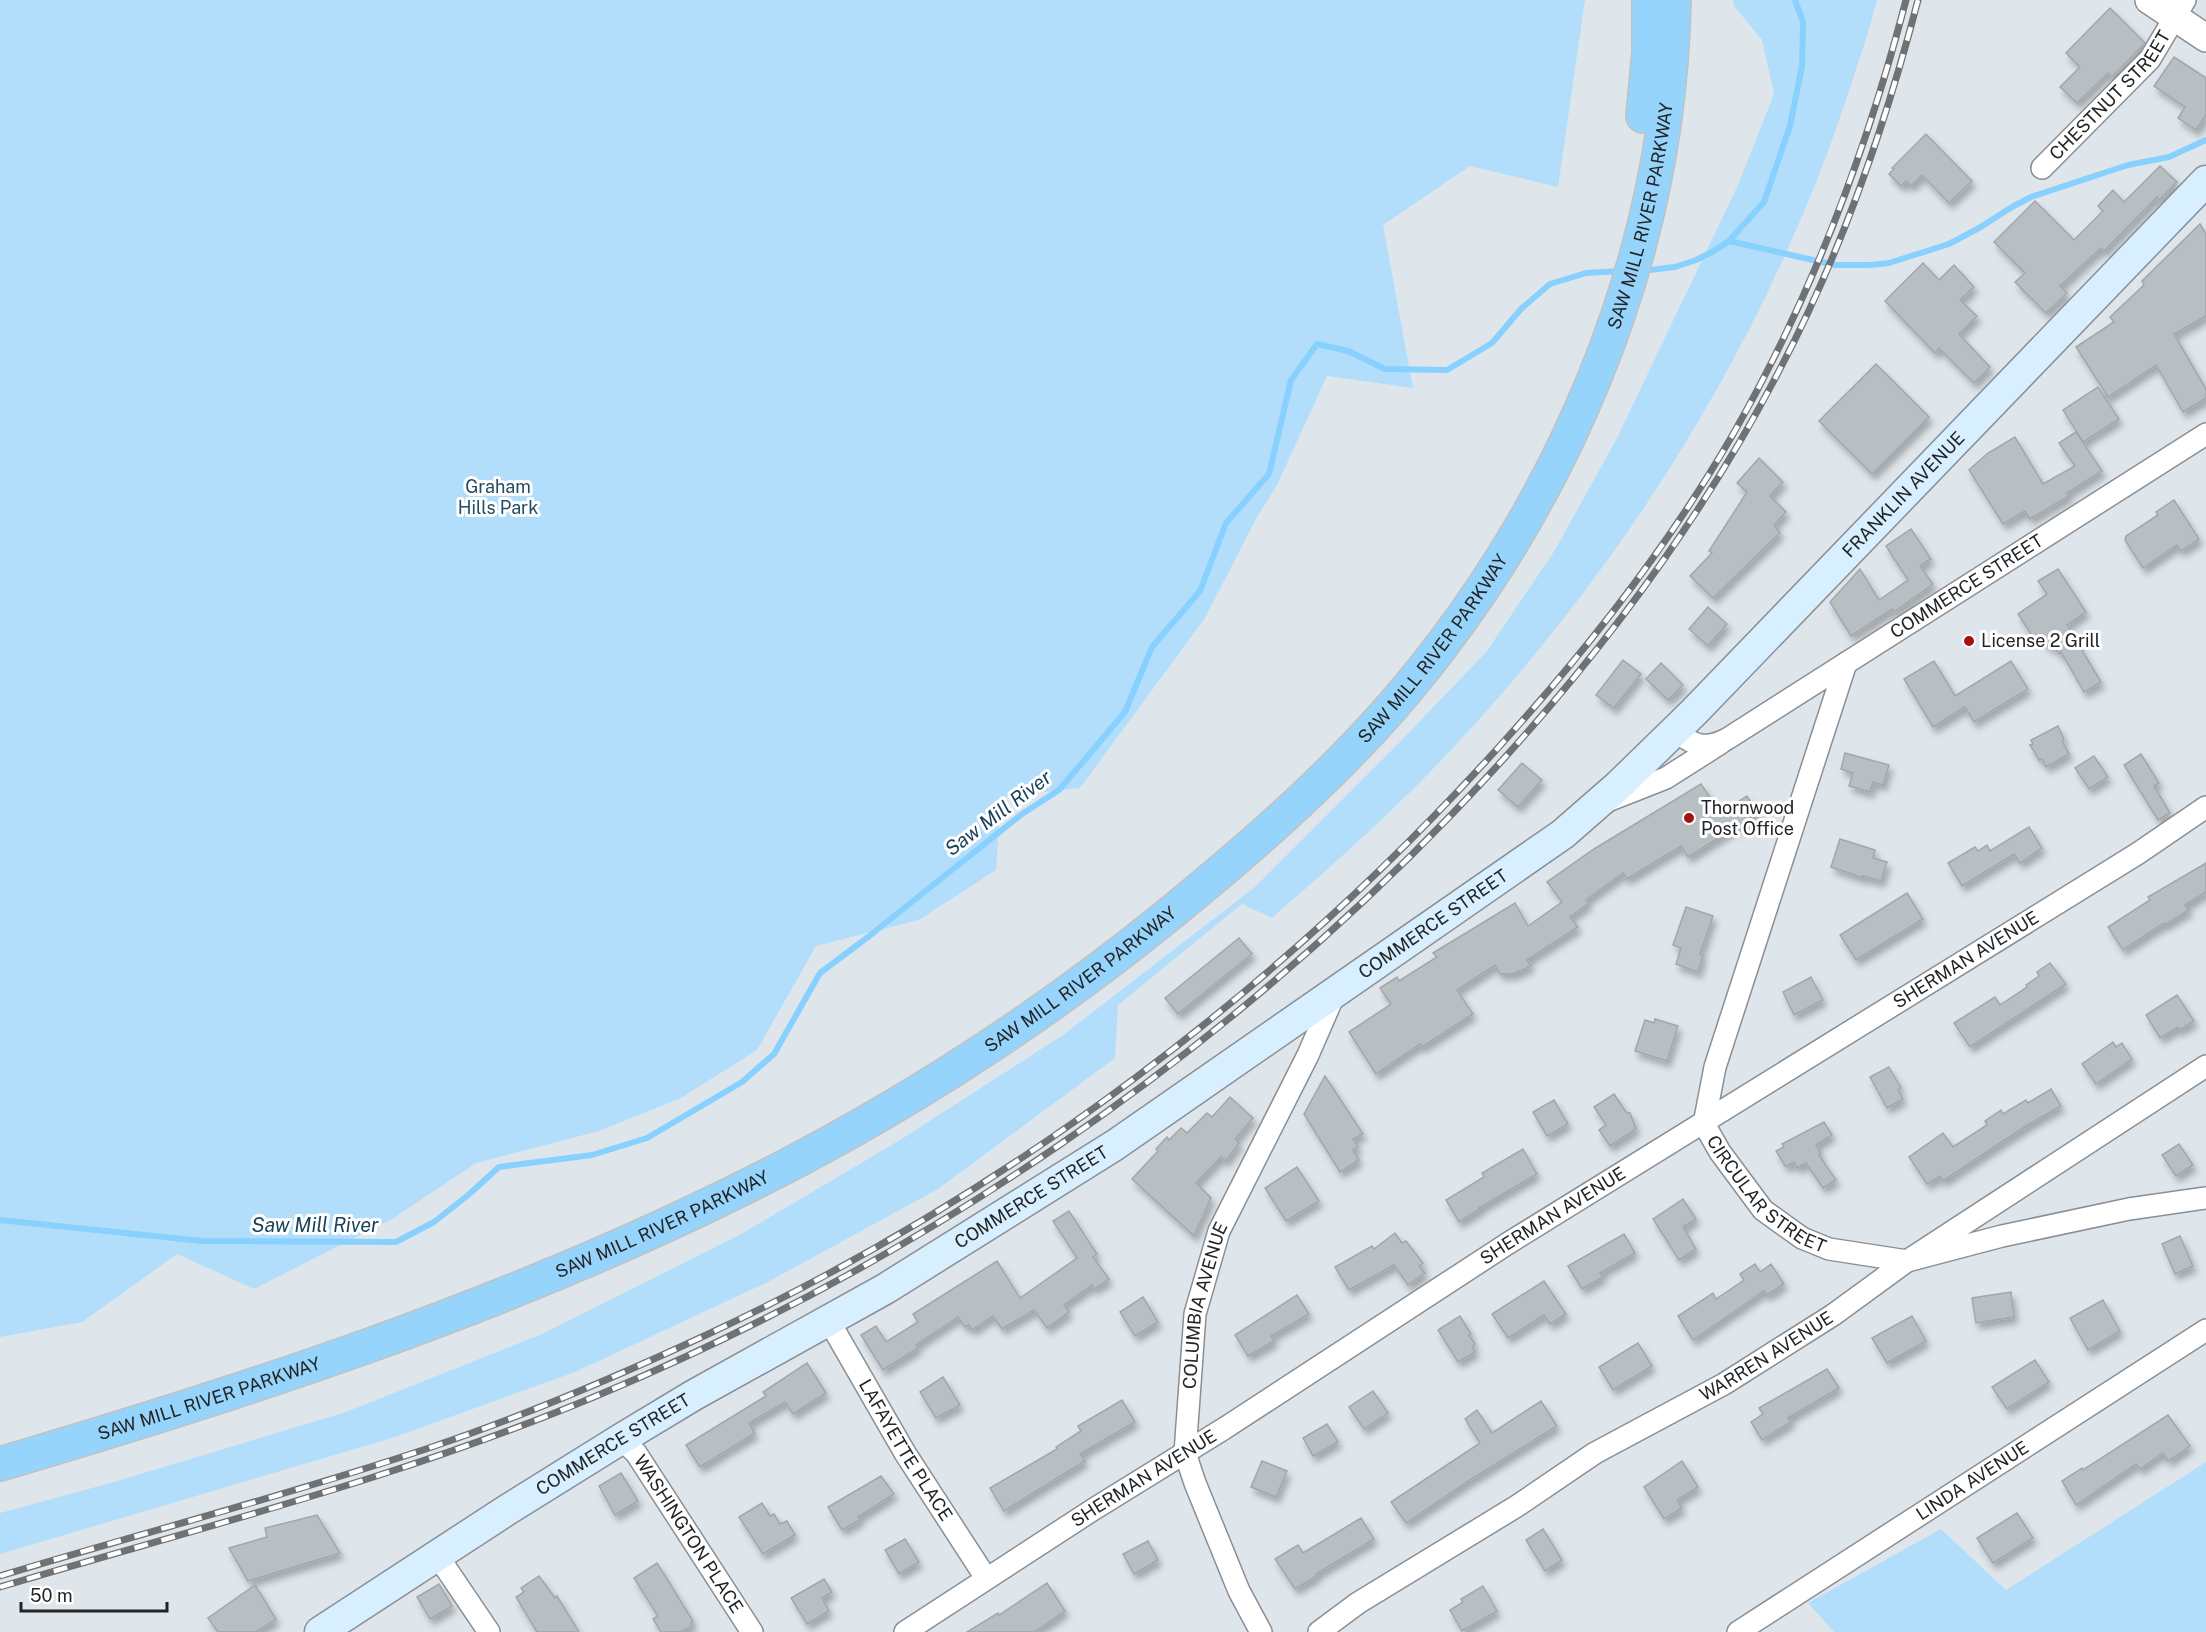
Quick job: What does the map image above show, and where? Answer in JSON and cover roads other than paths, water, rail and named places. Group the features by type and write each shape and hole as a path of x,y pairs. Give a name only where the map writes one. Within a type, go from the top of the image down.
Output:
{"highway":[{"name":"SAW MILL RIVER PARKWAY","path":"1628,244 1629,193 1642,122 1649,52 1649,0"},
{"name":"SAW MILL RIVER PARKWAY","path":"0,1464 166,1414 359,1348 500,1294 657,1229 762,1178 886,1110 978,1054 1095,973 1206,884 1287,813 1362,739 1432,658 1494,571 1549,478 1594,381 1610,303 1628,244 1655,176 1666,113 1673,46 1674,0"},
{"name":"SAW MILL RIVER PARKWAY","path":"0,1440 125,1404 305,1344 461,1286 593,1233 722,1174 847,1108 929,1059 1027,994 1141,909 1240,825 1327,743 1398,665 1462,580 1518,489 1610,303"}],"main road":[{"name":"FRANKLIN AVENUE","path":"1599,804 1674,731 2206,181"},
{"name":"COMMERCE STREET","path":"320,1632 621,1439 694,1395 829,1321 933,1260 1115,1145 1540,852 1599,804"}],"street":[{"path":"2149,0 2180,9 2206,38"},
{"name":"CHESTNUT STREET","path":"2042,168 2150,58 2180,9"},
{"name":"COMMERCE STREET","path":"1599,804 1666,778 2206,434"},
{"name":"CIRCULAR STREET","path":"1846,663 1715,1067 1704,1124 1720,1152 1763,1210 1802,1238 1829,1249 1907,1261 2002,1236 2129,1209 2206,1198"},
{"name":"COMMERCE STREET","path":"1674,731 1693,743 1705,746 1712,746 1727,739"},
{"name":"SHERMAN AVENUE","path":"905,1632 1507,1244 2137,854 2206,807"},
{"name":"COLUMBIA AVENUE","path":"1261,1632 1239,1591 1185,1453 1195,1314 1219,1231 1308,1055 1335,992"},
{"name":"WARREN AVENUE","path":"1318,1632 1358,1603 1517,1506 1595,1453 1724,1384 1833,1315 1907,1261 2206,1066"},
{"name":"LAFAYETTE PLACE","path":"829,1321 905,1453 986,1578"},
{"name":"LINDA AVENUE","path":"1738,1632 2206,1330"},
{"name":"WASHINGTON PLACE","path":"621,1439 636,1453 752,1632"},
{"path":"437,1555 489,1632"}],"waterway":[{"name":"Saw Mill River","path":"1641,271 1675,267 1714,251 1729,241 1764,202 1790,126 1802,66 1803,22 1795,0"},
{"path":"1729,241 1835,265 1889,263 1949,244 2031,197 2128,165 2169,157 2206,140"},
{"name":"Saw Mill River","path":"0,1220 202,1241 396,1242 434,1222 499,1167 592,1155 647,1138 742,1082 774,1054 820,973 1022,814 1059,790 1125,712 1152,647 1200,591 1226,523 1269,474 1291,380 1317,344 1348,351 1385,369 1447,370 1492,343 1521,309 1550,284 1586,273 1621,271"}],"railway":[{"path":"0,1576 426,1449 567,1396 704,1336 816,1280 926,1219 1032,1151 1135,1078 1234,1000 1330,917 1420,830 1506,739 1598,631 1682,516 1732,436 1760,385 1811,279 1854,169 1906,0"},
{"path":"0,1587 304,1499 454,1450 601,1394 720,1341 835,1282 948,1217 1057,1146 1163,1071 1264,990 1361,903 1454,812 1501,762 1591,657 1633,602 1711,489 1780,369 1823,280 1860,189 1876,142 1918,0"}],"place":[{"name":"License 2 Grill","path":"1969,641"},
{"name":"Thornwood Post Office","path":"1689,818"}],"park label":[{"name":"Graham Hills Park","path":"498,497"}]}
